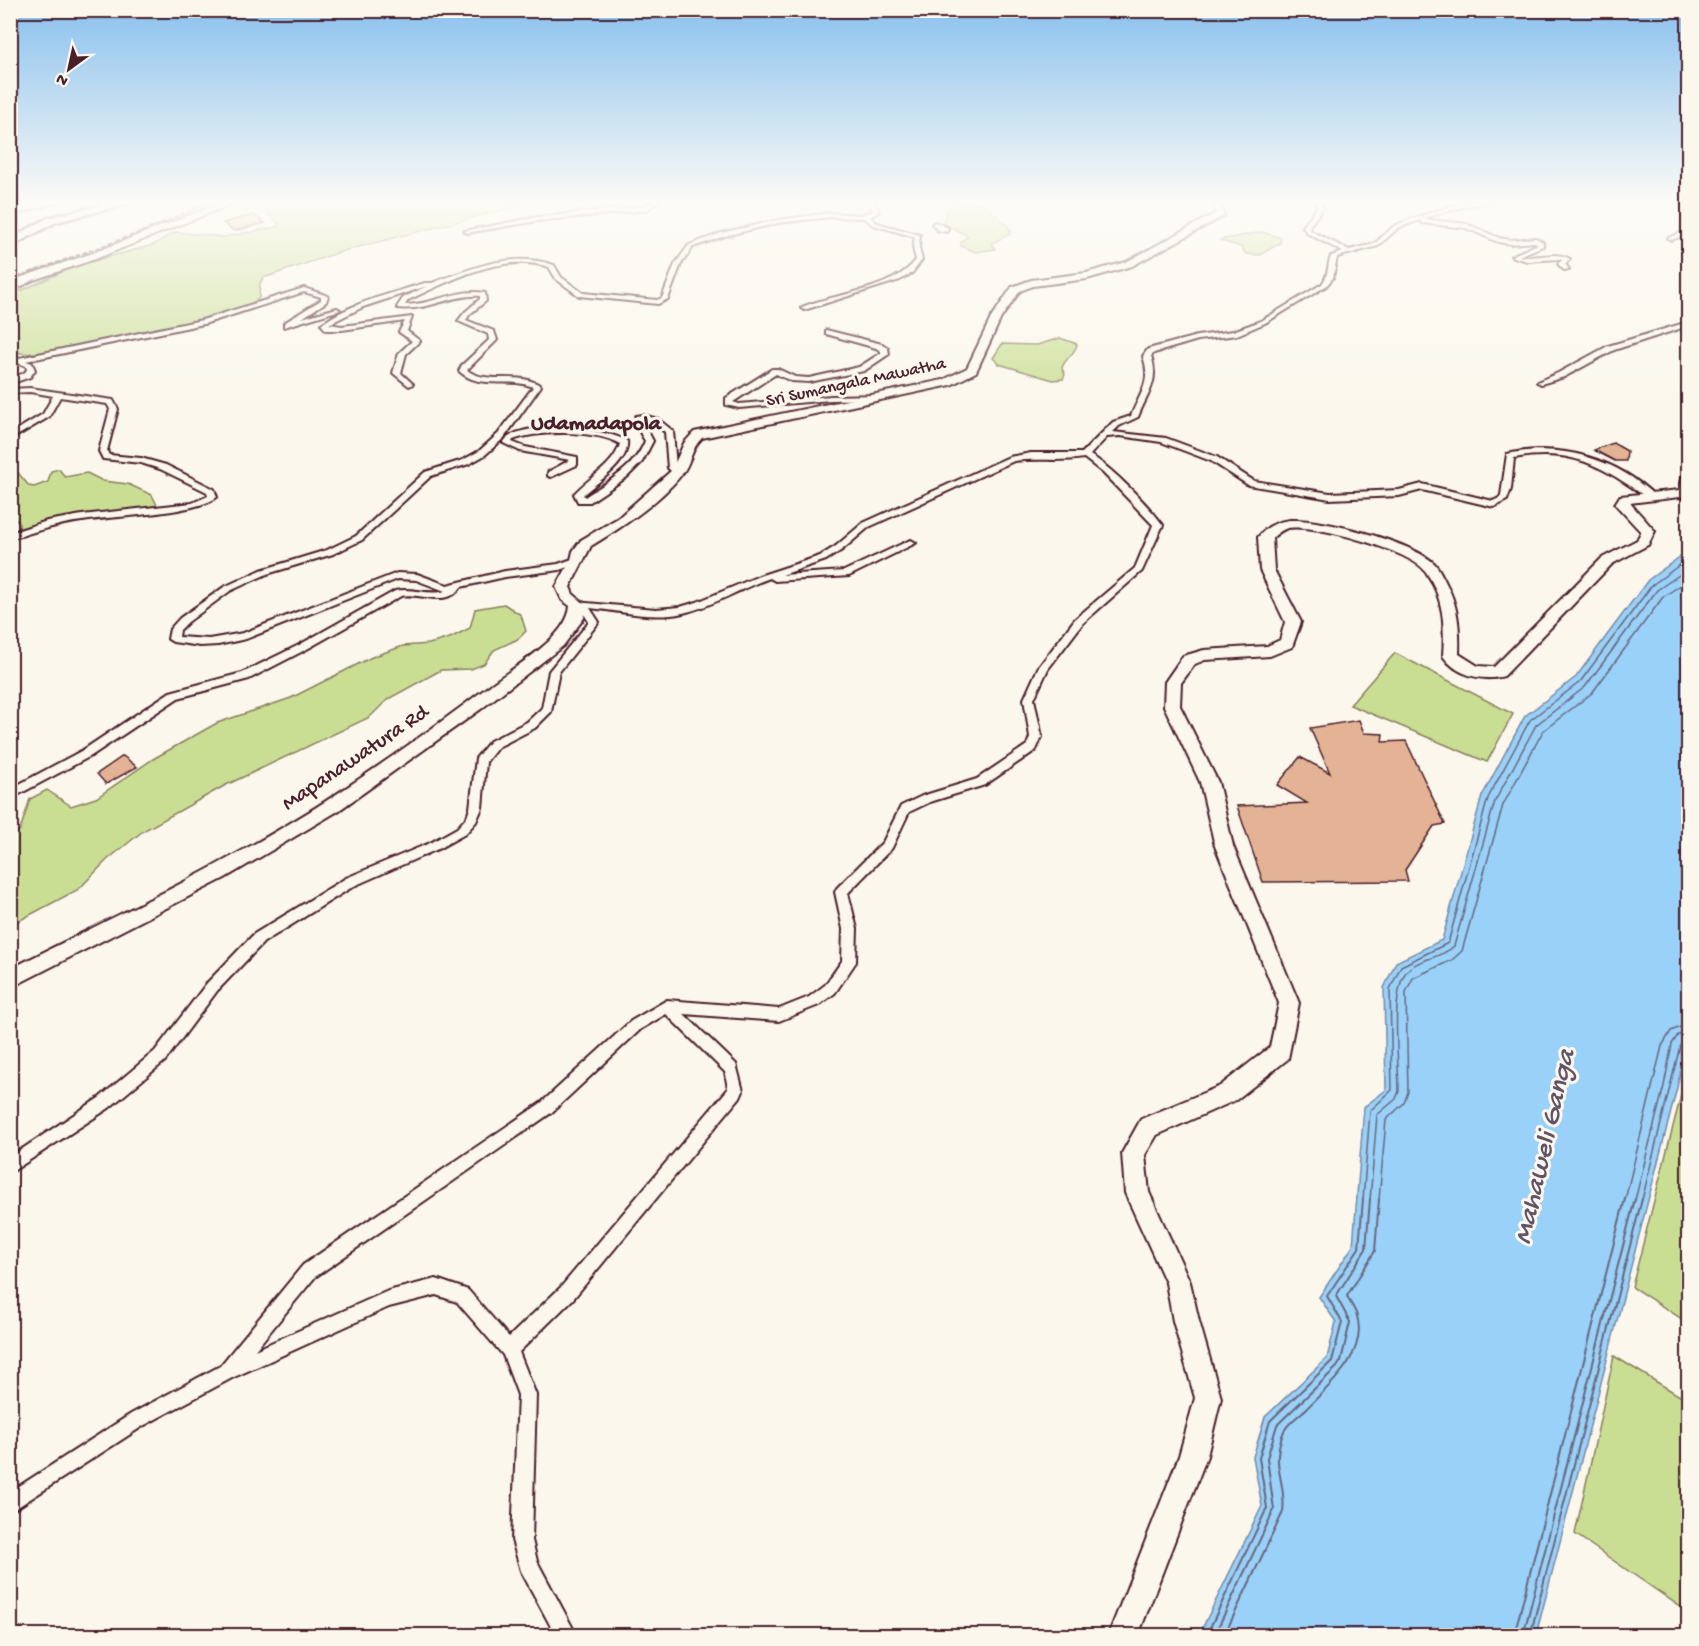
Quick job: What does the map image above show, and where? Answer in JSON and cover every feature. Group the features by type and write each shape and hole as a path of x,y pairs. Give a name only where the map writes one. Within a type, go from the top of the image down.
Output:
{"main road":[{"path":"10,285 35,278"}],"street":[{"path":"409,384 397,373 403,353 416,340 403,332 410,318 342,328 329,328 325,324 356,308 449,278"},
{"path":"558,278 581,295 658,303 665,299 672,278"},
{"path":"804,308 813,303 857,293 898,278"},
{"name":"Sri Sumangala Mawatha","path":"578,560 580,551 586,543 623,521 677,472 683,462 688,442 698,435 947,383 972,370 996,318 1016,289 1031,283 1072,278"},
{"path":"578,604 656,612 681,610 762,578 824,558 866,525 1012,459 1031,456 1085,455 1116,424 1134,417 1140,399 1153,379 1147,356 1151,351 1197,338 1234,333 1263,322 1324,285 1330,278"},
{"path":"10,291 29,280"},
{"path":"21,360 204,322 304,290 325,296 324,301 287,326 372,297 431,284"},
{"path":"431,284 399,305 411,308 474,293 483,294 484,300 467,313 462,321 491,333 493,340 463,371 481,380 528,381 537,386 501,436 482,453 466,462 428,474 359,538 330,552 264,572 227,590 184,620 175,629 172,639 194,644 226,641 246,636 397,576 417,577 446,588 505,574 560,567 578,560"},
{"path":"1540,382 1561,375 1611,348 1689,324"},
{"path":"829,332 879,346 885,350 885,354 861,369 809,380 794,379 775,371 729,400 729,403 739,405 879,397"},
{"path":"10,357 21,360 29,365 31,370 27,375 10,382"},
{"path":"10,391 30,390 58,393 110,402 114,409 103,451 106,457 141,461 163,467 211,491 213,497 194,505 47,524 10,536"},
{"path":"10,438 46,415 58,393"},
{"path":"551,474 570,466 574,463 574,459 562,454 519,450 507,443 510,438 528,432 552,431 608,436 621,440 624,443 623,450 616,459 578,494 581,500 587,500 633,468 646,453 649,441 638,422 642,417 657,422 669,431 672,468 677,472"},
{"path":"1106,435 1120,434 1163,440 1214,459 1251,483 1330,496 1399,493 1422,487 1494,504 1503,500 1508,490 1506,476 1510,456 1542,453 1575,457 1606,467 1652,497"},
{"path":"225,1372 309,1271 546,1108 636,1025 667,1006 779,1015 814,1002 830,989 849,962 850,929 841,892 888,845 905,809 926,799 981,782 1032,747 1036,737 1029,699 1043,668 1079,621 1139,569 1158,525 1148,510 1125,490 1109,471 1085,455"},
{"path":"1123,1635 1192,1456 1208,1398 1186,1321 1178,1282 1137,1193 1133,1153 1149,1127 1228,1093 1280,1052 1289,1003 1224,846 1209,782 1172,706 1173,682 1189,660 1204,655 1270,651 1287,643 1293,622 1267,570 1265,537 1274,528 1291,524 1326,527 1363,537 1415,557 1430,566 1448,598 1453,616 1451,656 1460,665 1472,671 1486,674 1498,672 1607,561 1643,542 1648,531 1622,504 1625,499 1686,493 1689,477"},
{"path":"762,578 846,574 911,543"},
{"path":"10,1166 104,1103 160,1056 212,987 259,938 350,882 434,846 461,831 472,819 476,808 480,761 494,744 531,725 547,709 554,671 594,622 588,612 567,597 563,587 578,560"},
{"path":"10,795 87,753 174,695 245,676 303,647 398,594 413,592 438,597 452,592 463,584"},
{"name":"Mapanawatura Rd","path":"10,979 218,873 332,806 475,705 558,642 577,618 578,604"},
{"path":"509,1349 567,1293 736,1091 731,1069 667,1006"},
{"path":"10,1503 137,1420 225,1372 388,1299 436,1287 462,1296 509,1349 527,1395 522,1540 528,1564 567,1635"}],"green space":[{"path":"49,278 264,278 260,283 259,298 228,313 157,331 27,354 11,350 11,296"},
{"path":"1060,338 1077,344 1063,365 1062,369 1065,374 1063,379 1053,380 999,364 993,358 1002,344 1037,345"},
{"path":"10,463 29,486 34,487 48,482 51,471 59,469 65,477 87,473 103,481 128,484 152,495 158,507 87,514 20,529 18,520 11,520"},
{"path":"504,604 521,615 526,631 518,639 494,650 484,664 471,669 441,670 388,699 370,717 224,786 143,831 107,860 79,889 11,925 11,836 20,830 30,799 47,790 71,806 96,798 153,759 217,723 291,698 372,657 403,646 429,644 450,638 470,628 475,609"},
{"path":"1395,653 1513,714 1487,762 1350,705"},
{"path":"1688,1068 1688,1323 1632,1287"},
{"path":"1614,1356 1688,1401 1688,1612 1575,1534"}],"water":[{"name":"Mahaweli Ganga","path":"1688,551 1688,1033 1677,1088 1536,1635 1199,1635 1262,1506 1253,1457 1265,1417 1327,1358 1336,1322 1319,1297 1353,1246 1364,1107 1386,1090 1384,988 1396,962 1442,940 1482,796 1525,716 1576,677 1648,580"}],"building":[{"path":"1613,443 1627,451 1626,461 1615,461 1594,450"},
{"path":"1359,720 1364,733 1383,734 1382,742 1406,741 1445,824 1434,826 1405,870 1408,881 1263,882 1237,806 1307,803 1277,785 1300,757 1330,773 1310,728"},
{"path":"123,756 137,767 106,784 97,774"}],"railway":[{"path":"10,280 16,278"}],"district":[{"name":"Udamadapola","path":"596,425"}]}
